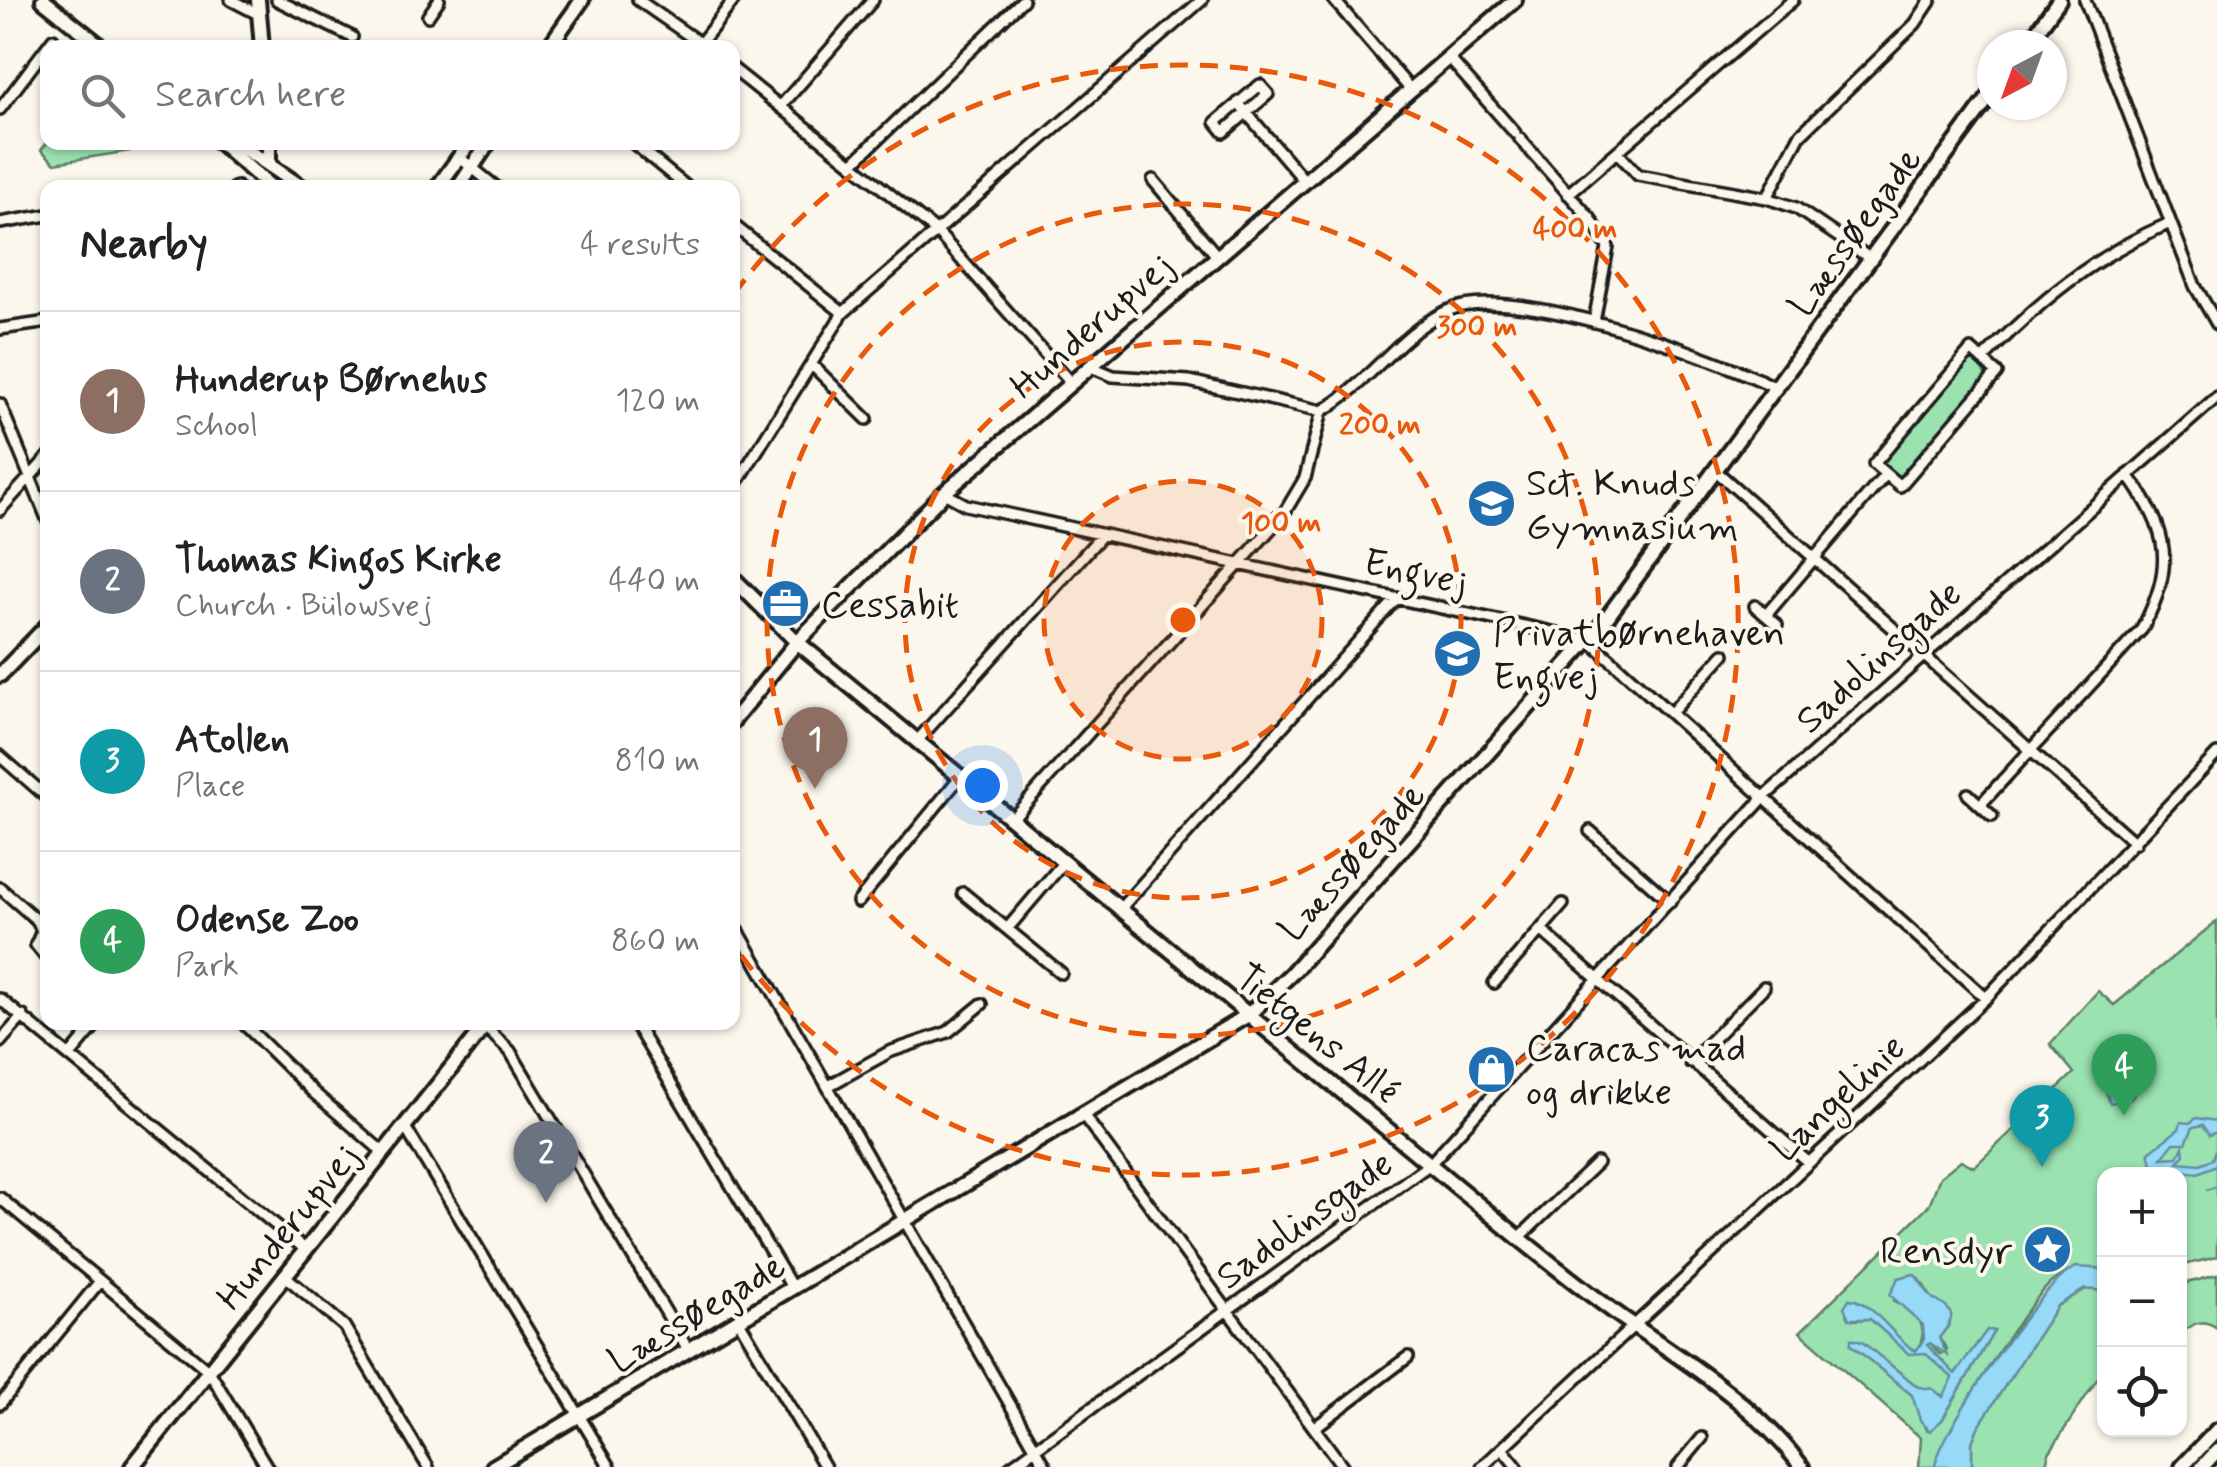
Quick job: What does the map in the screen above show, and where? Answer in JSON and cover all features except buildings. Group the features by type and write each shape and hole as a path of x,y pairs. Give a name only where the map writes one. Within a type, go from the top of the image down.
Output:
{"street":[{"path":"43,0 93,40"},
{"path":"231,0 260,15"},
{"path":"258,0 262,40"},
{"path":"277,0 352,37"},
{"path":"428,16 439,0"},
{"path":"554,40 582,0"},
{"path":"638,0 693,40"},
{"path":"705,40 734,0"},
{"path":"781,106 873,0"},
{"path":"852,164 1022,0"},
{"path":"740,478 843,313 1202,0"},
{"path":"1334,0 1410,90"},
{"name":"Hunderupvej","path":"740,712 797,642 944,492 1515,0"},
{"path":"1568,194 1793,0"},
{"path":"1768,198 1800,135 1915,24 1931,0"},
{"path":"2038,30 2059,0"},
{"path":"2086,0 2195,286 2217,324"},
{"path":"2,102 40,55"},
{"path":"1448,58 1568,194 1608,247 1594,322"},
{"path":"740,74 936,231 1070,382"},
{"path":"1260,84 1268,94 1246,113 1224,132 1216,122 1260,84"},
{"path":"1238,103 1304,180"},
{"name":"Læssøegade","path":"494,1467 906,1223 1248,1014 1291,974 1589,640 1977,114"},
{"path":"228,150 263,180"},
{"path":"252,150 292,180"},
{"path":"269,150 269,164"},
{"path":"445,180 464,150"},
{"path":"463,180 484,150"},
{"path":"642,150 678,180"},
{"path":"1617,152 1638,175 1768,198 1823,224 1871,259"},
{"path":"456,161 488,180"},
{"path":"1153,180 1216,256"},
{"path":"0,223 40,217"},
{"path":"1982,360 2062,283 2131,240 2170,223"},
{"path":"740,230 843,313"},
{"path":"1011,820 1296,497 1322,411 1432,320 1458,307 1490,304 1594,322 1666,342 1777,388"},
{"path":"0,329 40,323"},
{"path":"1971,350 1982,360 1997,373 1900,486 1874,464 1971,350"},
{"path":"812,364 867,419"},
{"path":"1089,366 1104,374 1189,381 1322,411"},
{"name":"Sadolinsgade","path":"1010,1467 1430,1164 1765,796 2217,396"},
{"path":"0,404 40,502"},
{"path":"0,510 40,467"},
{"path":"1716,471 2134,843"},
{"path":"1766,615 1886,474"},
{"path":"1980,805 2142,629 2158,598 2165,564 2163,536 2150,504 2128,475"},
{"name":"Engvej","path":"944,492 966,504 1589,640 1986,998"},
{"path":"917,742 1102,535"},
{"name":"Tietgens Allé","path":"740,585 797,642 1519,1238 1751,1410 1802,1467"},
{"path":"1120,909 1397,598"},
{"path":"1755,606 1777,625"},
{"path":"0,675 40,637"},
{"path":"1671,713 1724,654"},
{"name":"Langelinie","path":"1482,1467 1504,1451 1986,998 2217,754"},
{"path":"0,756 40,791"},
{"path":"858,902 960,777"},
{"path":"1968,794 1992,816"},
{"path":"1590,831 1670,902"},
{"path":"1008,930 1064,862"},
{"path":"0,888 40,927"},
{"path":"963,893 1061,973"},
{"path":"1494,983 1563,904"},
{"path":"1540,930 1810,1163"},
{"path":"740,934 1046,1467"},
{"path":"1690,1062 1764,987"},
{"path":"0,999 40,1029"},
{"path":"828,1086 889,1052 948,1032 982,1004"},
{"path":"0,1042 23,1016"},
{"path":"41,1030 304,1250"},
{"path":"71,1054 91,1030"},
{"path":"251,1030 384,1153"},
{"name":"Hunderupvej","path":"132,1467 478,1030"},
{"path":"485,1030 510,1052 689,1351"},
{"path":"639,1030 793,1289"},
{"path":"1084,1116 1343,1467"},
{"path":"405,1127 610,1467"},
{"path":"1519,1238 1597,1164"},
{"path":"1,1199 209,1371 267,1467"},
{"path":"284,1276 344,1326 428,1467"},
{"path":"0,1404 100,1280"},
{"path":"739,1321 825,1467"},
{"path":"1314,1428 1408,1357"},
{"path":"2182,1467 2217,1430"},
{"path":"1678,1467 1702,1438"},
{"path":"1504,1451 1517,1467"},
{"path":"2202,1467 2217,1451"}],"green space":[{"path":"41,150 130,151 55,163"},
{"path":"1974,359 1987,377 1902,477 1896,477 1885,467 1884,459 1966,362"},
{"path":"2217,921 2217,1257 2187,1264 2187,1167 2097,1167 2097,1269 2066,1274 2041,1294 1969,1399 1935,1467 1919,1467 1921,1438 1800,1332 1929,1205 1940,1177 1961,1160 1974,1167 2074,1073 2050,1044 2098,991 2114,1005","holes":["1919,1278 1949,1325 1939,1338 1947,1349 1940,1354 1930,1343 1927,1345 1955,1374 1987,1330 1994,1331 1942,1420 1927,1430 1912,1395 1851,1345 1862,1342 1918,1387 1945,1396 1955,1380 1925,1352 1909,1354 1870,1319 1853,1320 1850,1299 1868,1307 1916,1351 1923,1335 1920,1321 1894,1301"]},
{"path":"2217,1275 2217,1328 2202,1322 2187,1329 2187,1283"},
{"path":"2086,1289 2097,1290 2097,1380 2049,1453 2045,1467 1972,1467 1972,1442 1978,1427 2057,1306"}],"water":[{"path":"2129,1049 2148,1075 2131,1099 2110,1103 2098,1069 2117,1051"},
{"path":"2196,1118 2217,1121 2217,1132 2210,1135 2203,1125 2193,1127 2186,1143 2174,1143 2162,1158 2178,1157 2183,1147 2184,1156 2178,1162 2200,1164 2213,1159 2217,1147 2217,1165 2198,1173 2187,1172 2187,1167 2153,1167 2149,1152 2179,1129 2181,1122 2190,1123"},
{"path":"2077,1267 2097,1268 2097,1290 2085,1289 2057,1306 1978,1427 1972,1442 1972,1467 1935,1467 1954,1424 1995,1358 2062,1276"},
{"path":"1914,1274 1932,1298 1950,1312 1950,1320 1939,1338 1947,1355 1930,1343 1927,1345 1955,1374 1987,1330 1994,1331 1942,1420 1930,1431 1920,1420 1912,1395 1851,1345 1851,1339 1862,1342 1918,1387 1933,1389 1943,1397 1953,1378 1925,1353 1909,1354 1870,1319 1849,1319 1844,1307 1849,1299 1867,1306 1916,1351 1924,1339 1923,1325 1890,1295 1898,1278"}],"waterway":[{"path":"2207,1190 2215,1187"}],"place":[{"name":"Sct. Knuds Gymnasium","path":"1491,504"},
{"name":"Cessabit","path":"786,604"},
{"name":"Privatbørnehaven Engvej","path":"1458,654"},
{"name":"Hunderup Børnehus","path":"815,789"},
{"name":"Caracas mad og drikke","path":"1491,1069"},
{"name":"Odense Zoo","path":"2124,1116"},
{"name":"Atollen","path":"2042,1167"},
{"name":"Thomas Kingos Kirke","path":"546,1203"},
{"name":"Rensdyr","path":"2047,1250"}]}
